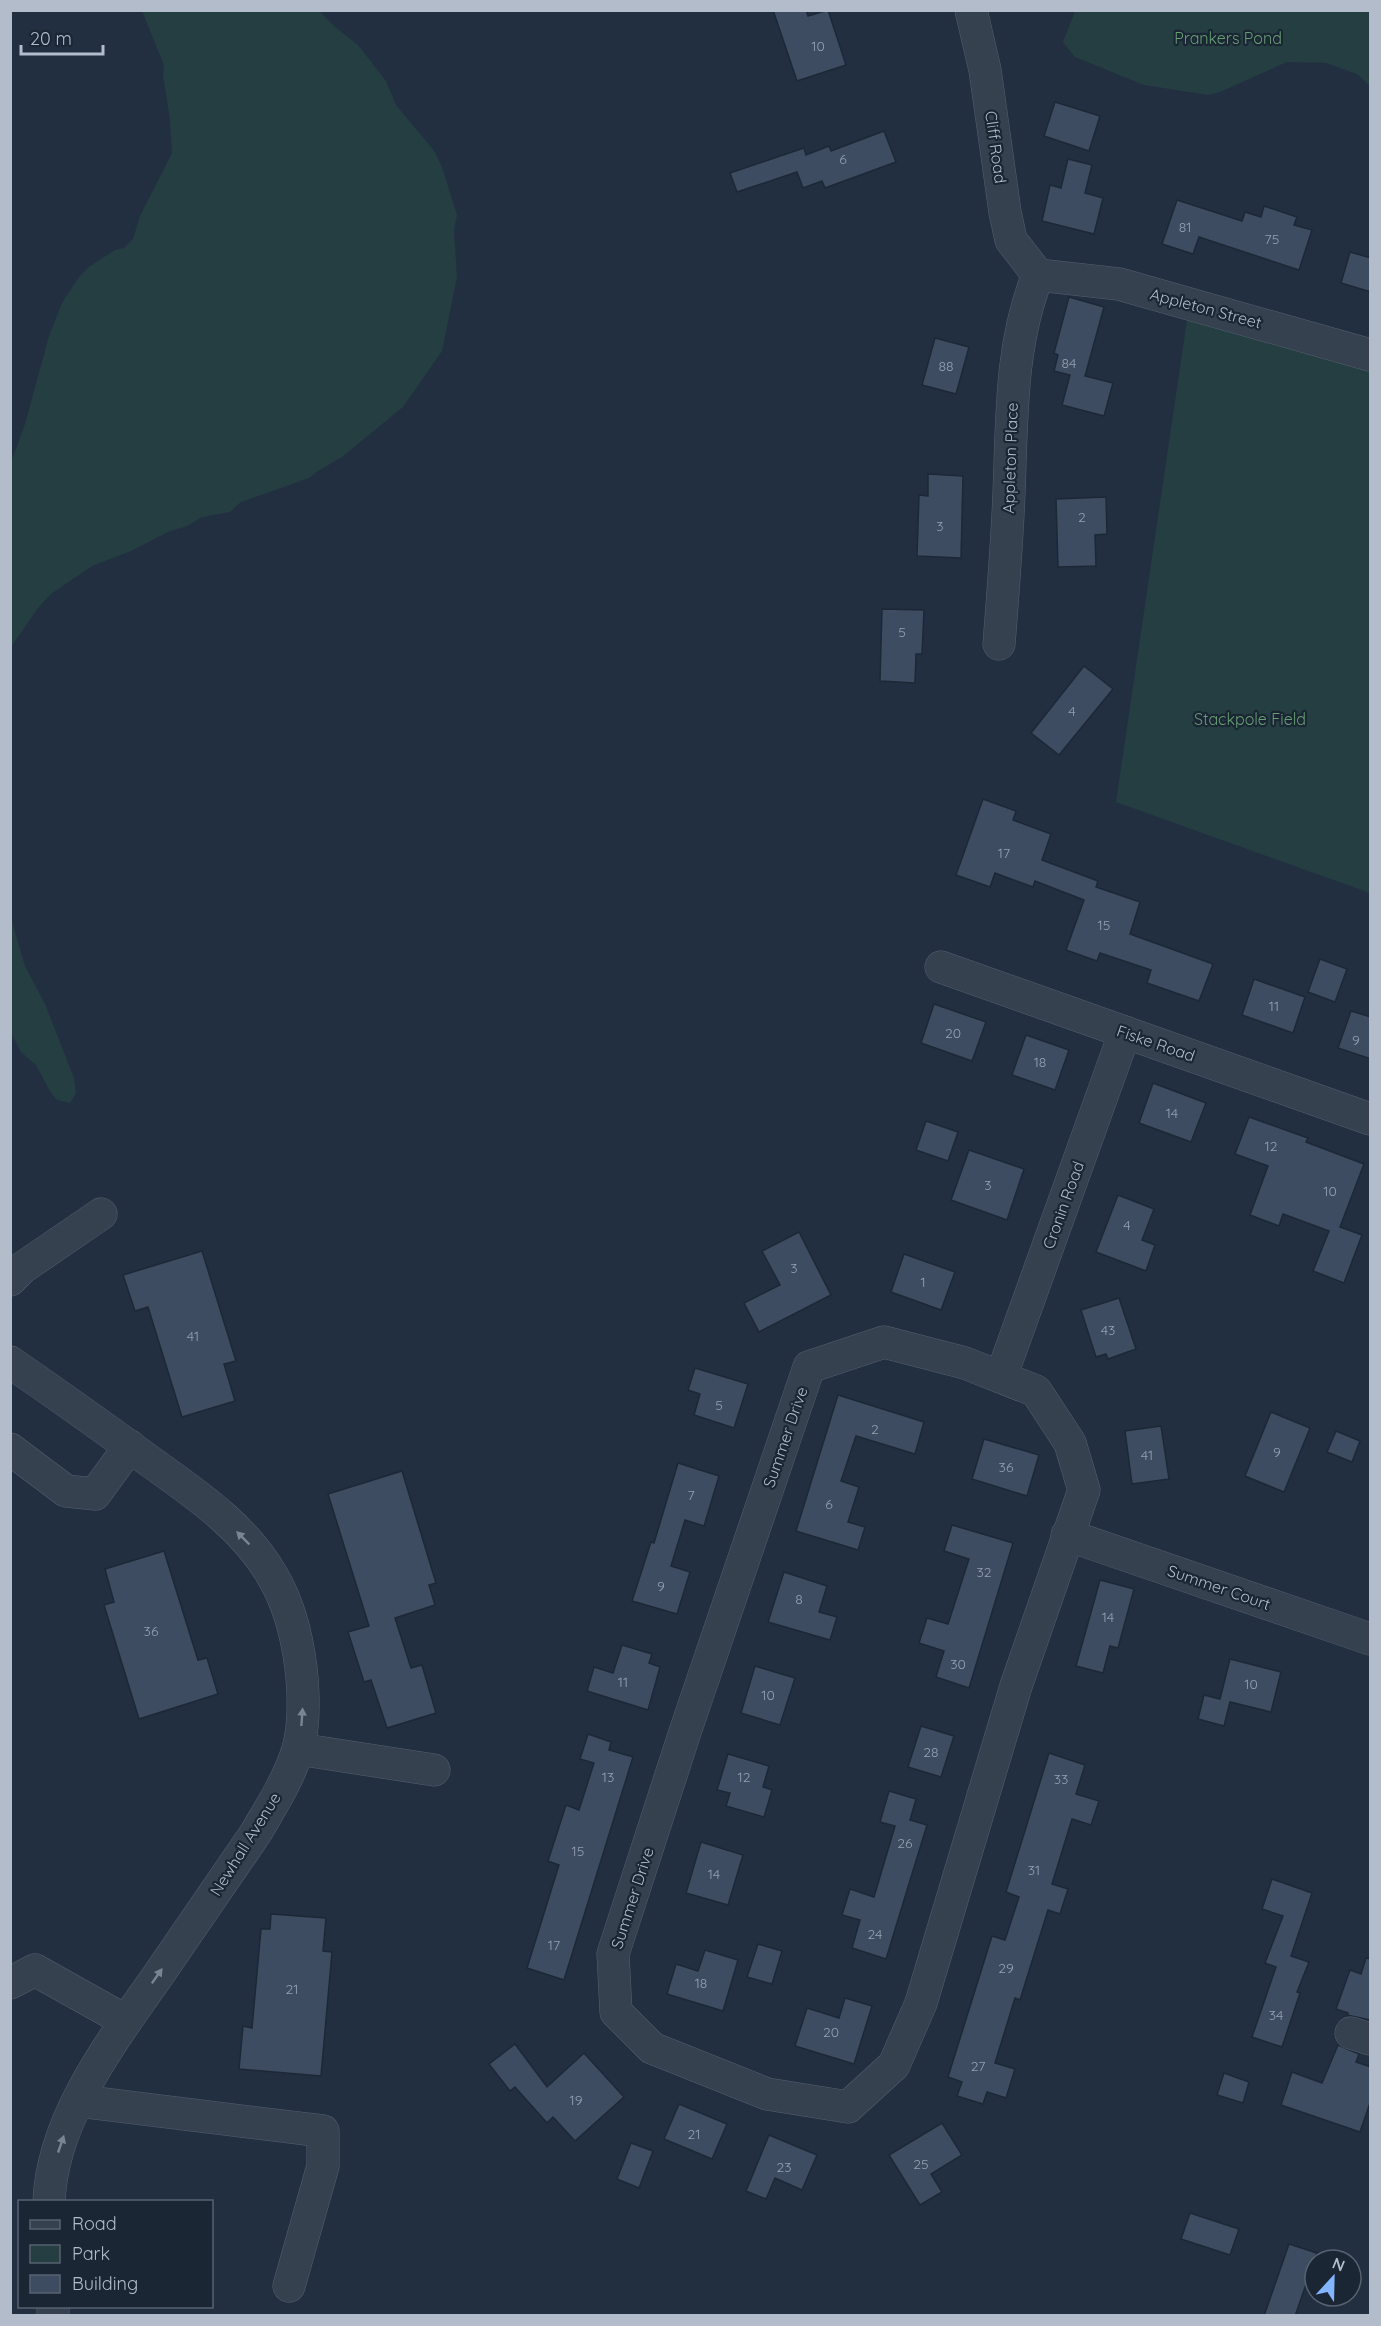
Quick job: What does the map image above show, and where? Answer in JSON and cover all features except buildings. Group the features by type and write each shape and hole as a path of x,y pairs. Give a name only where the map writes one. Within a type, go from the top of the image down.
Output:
{"street":[{"name":"Cliff Road","path":"971,10 986,70 1005,212 1011,240 1038,275"},
{"name":"Appleton Street","path":"1038,275 1119,284 1371,355"},
{"name":"Appleton Place","path":"999,644 1008,522 1013,378 1028,301 1038,275"},
{"name":"Fiske Road","path":"941,967 1371,1119"},
{"name":"Cronin Road","path":"1001,1377 1125,1032"},
{"path":"10,1280 22,1268 101,1214"},
{"name":"Summer Drive","path":"884,1342 965,1363 1036,1391 1070,1443 1084,1491 1067,1535 1016,1686 921,2003 894,2065 848,2106 767,2094 652,2048 616,2012 613,1954 688,1721 809,1367 884,1342"},
{"name":"Newhall Avenue","path":"10,1362 195,1494 253,1548 273,1577 288,1609 299,1650 303,1686 303,1710 298,1749 274,1802 255,1834 107,2049 62,2139 54,2166 49,2200"},
{"path":"10,1449 66,1491 95,1494 130,1446"},
{"name":"Summer Court","path":"1067,1535 1371,1639"},
{"path":"298,1749 434,1770"},
{"path":"10,1983 35,1970 126,2021"},
{"path":"79,2101 323,2131 323,2166 289,2286"}],"green space":[{"path":"142,11 319,11 358,45 386,81 396,105 435,152 457,215 454,230 457,277 442,351 403,407 342,457 309,478 241,502 230,512 202,517 131,551 92,566 51,594 38,608 11,647 11,462 25,424 49,336 62,303 79,277 90,266 115,250 124,248 133,239 140,216 172,153 163,75 164,65"},
{"name":"Prankers Pond","path":"1075,11 1370,11 1370,86 1357,74 1326,63 1287,62 1220,92 1208,95 1144,85 1075,57 1063,42"},
{"name":"Stackpole Field","path":"1188,313 1370,365 1370,893 1116,802"},
{"path":"11,918 25,966 45,1004 74,1078 76,1093 70,1103 57,1100 51,1093 36,1065 21,1052 11,1033"}]}
